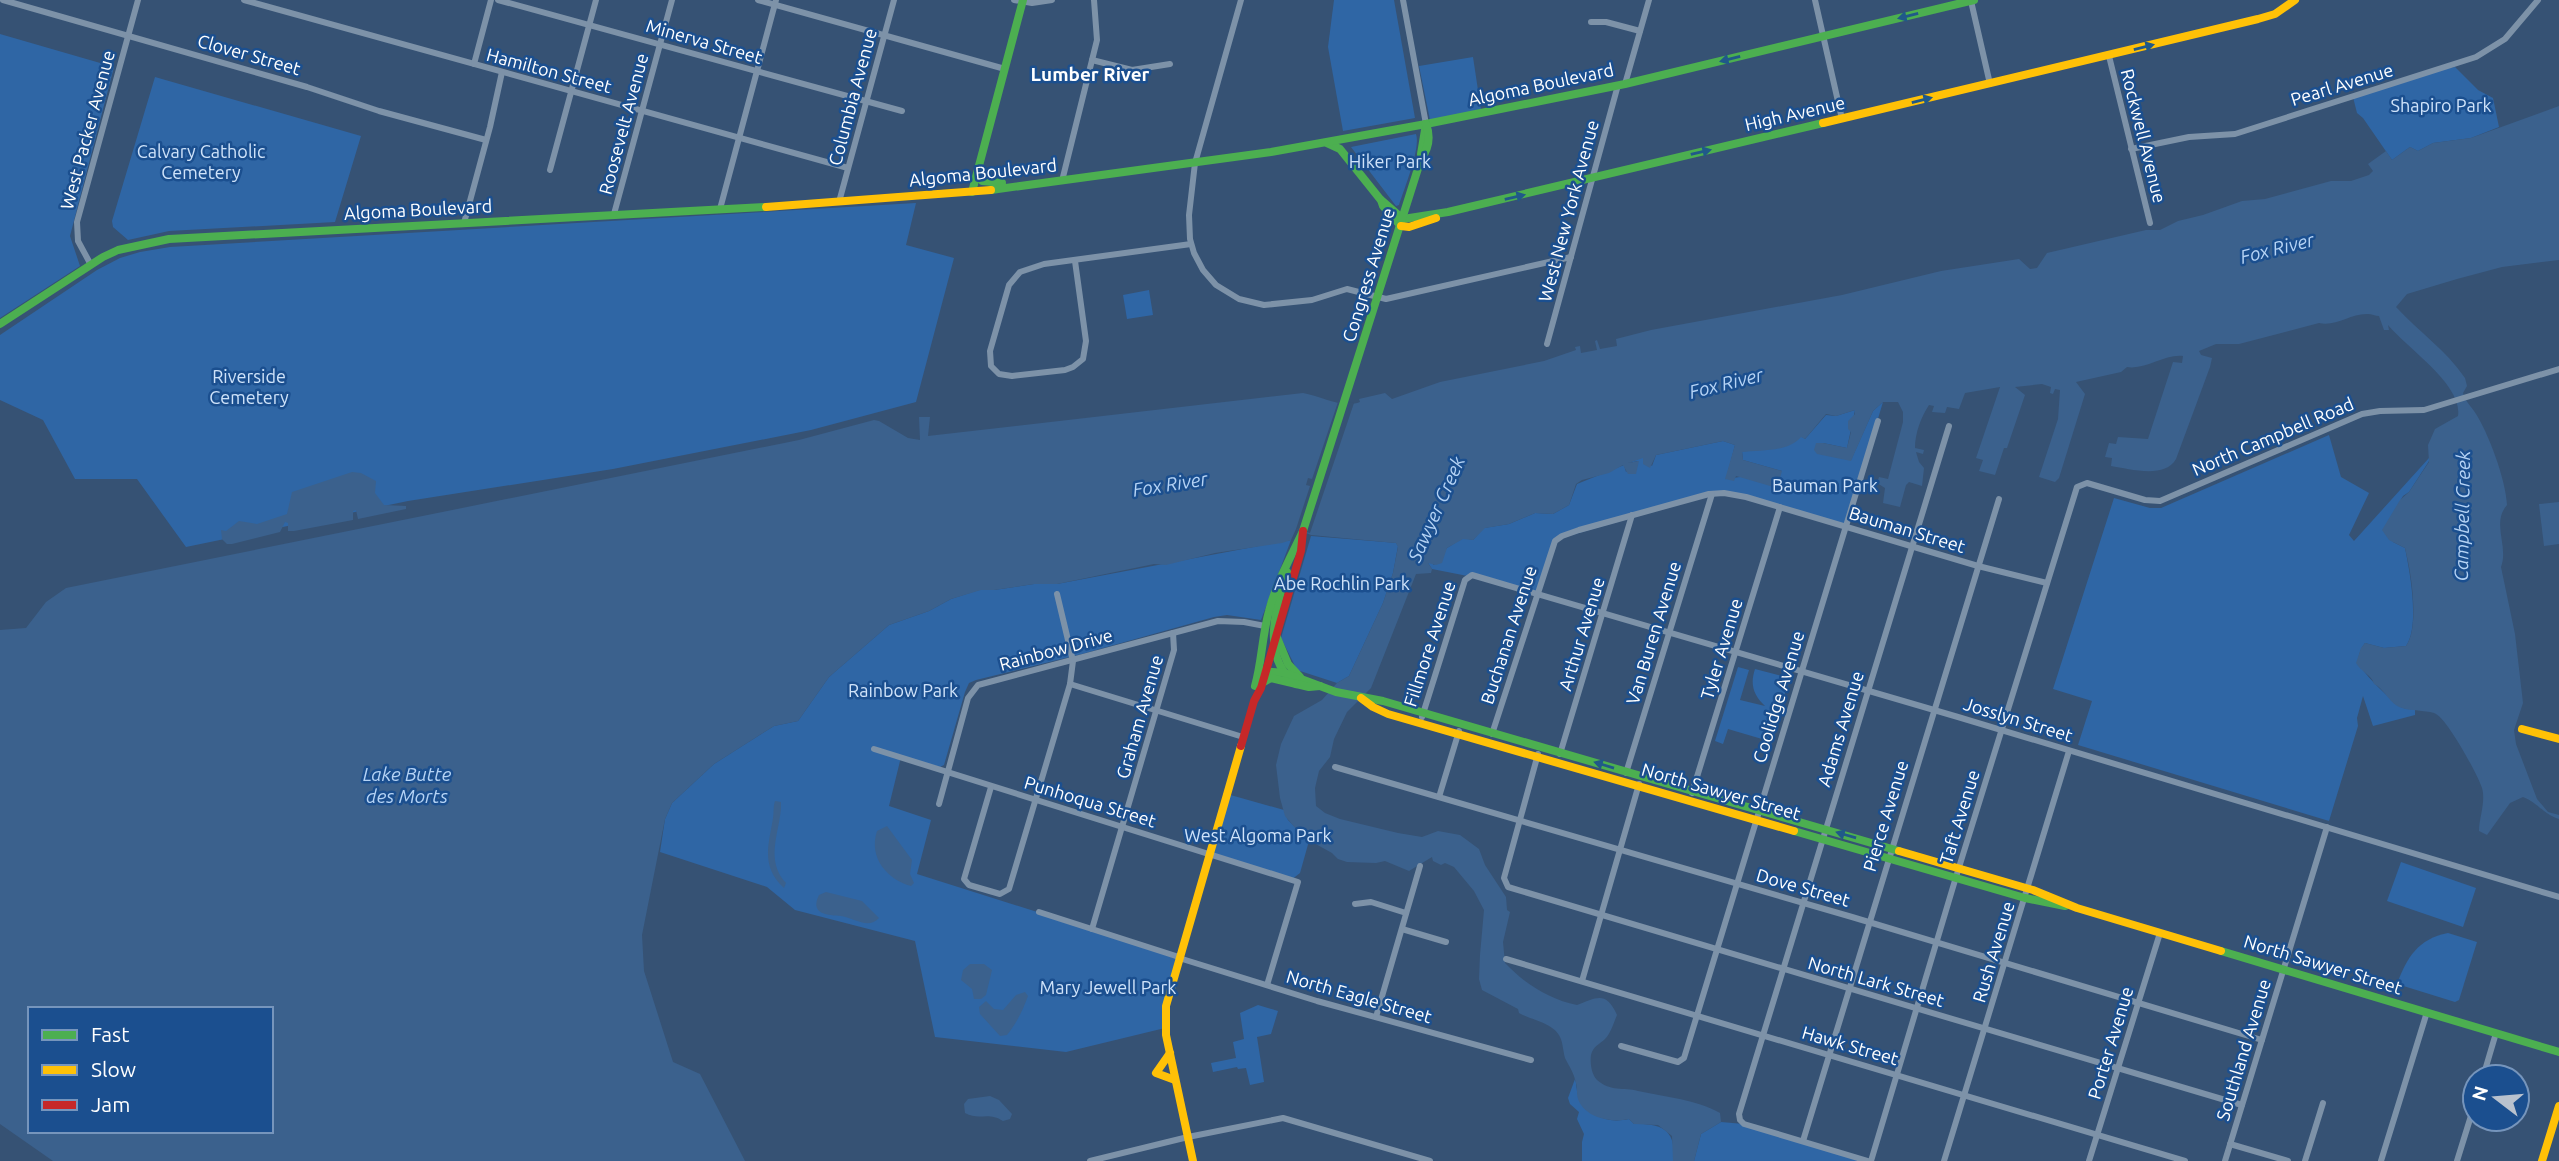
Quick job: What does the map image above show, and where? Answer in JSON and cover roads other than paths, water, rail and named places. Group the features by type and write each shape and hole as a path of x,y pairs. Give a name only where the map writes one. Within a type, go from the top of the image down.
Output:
{"main road":[{"name":"Algoma Boulevard","path":"0,324 118,250 169,239 839,202 1042,184 1327,143 1426,124 1621,84 1973,0"},
{"name":"High Avenue","path":"1402,222 2268,17 2295,0"},
{"path":"972,192 1020,1"},
{"name":"Congress Avenue","path":"1303,531 1421,159 1430,138 1426,124"},
{"path":"1344,154 1347,144 1355,136"},
{"path":"1327,143 1344,154 1402,222"},
{"path":"977,169 980,179 985,183 1025,181 1042,184"},
{"path":"1286,674 1273,645 1272,622 1289,565 1303,531"},
{"path":"1193,1161 1175,1080 1165,1014 1262,671 1273,645 1301,551 1303,531"},
{"path":"1254,701 1262,684 1265,626 1276,588 1289,565"},
{"path":"1276,635 1288,664 1299,681"},
{"name":"North Sawyer Street","path":"1262,671 1286,674 1299,681 1361,698 1363,702 1380,710 1461,723 1491,736 2559,1052"},
{"path":"1262,684 1271,678 1299,681"},
{"name":"North Sawyer Street","path":"1422,717 1458,733 1491,736"},
{"path":"2522,729 2559,740"},
{"path":"1170,1053 1156,1073 1175,1080"},
{"path":"2542,1161 2556,1128 2559,1106"}],"street":[{"name":"Clover Street","path":"3,0 486,140"},
{"name":"West Packer Avenue","path":"92,265 78,241 77,222 138,0"},
{"name":"Hamilton Street","path":"244,0 848,168"},
{"path":"474,64 491,0"},
{"name":"Minerva Street","path":"498,0 902,111"},
{"path":"550,170 596,0"},
{"name":"Roosevelt Avenue","path":"614,214 672,0"},
{"path":"758,0 775,2 1005,69"},
{"name":"Columbia Avenue","path":"839,202 894,0"},
{"path":"1020,1 1052,0"},
{"path":"1062,181 1098,35 1094,0"},
{"path":"1241,0 1195,163 1189,215 1191,244 1203,270 1224,292 1247,302 1275,305 1301,302 1347,289 1393,298 1571,257"},
{"name":"Congress Avenue","path":"1403,0 1426,124"},
{"name":"West New York Avenue","path":"1547,345 1592,179 1649,0"},
{"path":"1815,0 1842,119"},
{"path":"1973,0 1990,84"},
{"name":"Pearl Avenue","path":"2132,149 2189,137 2235,134 2476,57 2505,39 2539,0"},
{"path":"720,209 775,2"},
{"path":"1591,22 1606,22 1640,31"},
{"name":"Rockwell Avenue","path":"2109,56 2150,223"},
{"path":"1092,60 1132,70 1170,64"},
{"path":"464,223 502,72"},
{"path":"1074,261 1086,341 1083,359 1065,370 1009,377 999,374 991,366 990,351 1011,282 1029,268 1074,261 1191,244"},
{"name":"North Campbell Road","path":"2081,484 2089,483 2145,500 2160,501 2356,416 2380,411 2416,411 2559,369"},
{"name":"Coolidge Avenue","path":"1621,1046 1681,1061 1684,1058 1878,421"},
{"name":"Adams Avenue","path":"1803,1141 1744,1124 1739,1114 1949,426"},
{"name":"Taft Avenue","path":"1870,1161 2076,489 2081,484"},
{"name":"Bauman Street","path":"1558,539 1580,530 1712,494 1734,495 1846,525 1978,566 2047,583"},
{"name":"Van Buren Avenue","path":"1625,776 1712,494"},
{"name":"Pierce Avenue","path":"1803,1141 1999,499"},
{"name":"Tyler Avenue","path":"1691,795 1780,507"},
{"name":"Arthur Avenue","path":"1559,756 1632,515"},
{"name":"Buchanan Avenue","path":"1491,736 1536,593 1552,546 1558,539"},
{"name":"Josslyn Street","path":"1469,575 2559,897"},
{"name":"Fillmore Avenue","path":"1422,717 1465,580 1469,575"},
{"path":"991,786 964,876 969,885 997,894 1006,892 1070,684 1073,661 1057,594"},
{"name":"Rainbow Drive","path":"939,804 968,698 973,689 982,684 1218,621 1265,626"},
{"name":"Graham Avenue","path":"1092,929 1174,650 1173,633"},
{"path":"1070,684 1243,737"},
{"path":"1439,797 1461,723"},
{"name":"Punhoqua Street","path":"874,749 1298,882 1267,985"},
{"path":"1519,821 1539,750"},
{"name":"Rush Avenue","path":"1944,1161 2069,751"},
{"name":"Dove Street","path":"1335,767 2262,1040"},
{"path":"1582,981 1640,780"},
{"name":"North Lark Street","path":"1519,821 1504,883 1508,887 2242,1105"},
{"name":"Southland Avenue","path":"2225,1161 2327,827"},
{"path":"1376,1017 1420,866"},
{"path":"1355,904 1371,902 1406,913"},
{"name":"North Eagle Street","path":"1039,912 1267,985 1531,1060"},
{"path":"1402,929 1446,942"},
{"name":"Porter Avenue","path":"2089,1161 2160,933"},
{"name":"Hawk Street","path":"1506,959 2185,1161"},
{"path":"2381,1161 2427,1012"},
{"path":"2487,1063 2496,1033"},
{"path":"2305,1161 2323,1103"},
{"path":"1090,1161 1188,1137 1283,1118 1430,1161"},
{"path":"2457,1161 2466,1133"},
{"path":"1803,1141 1870,1161"},
{"path":"2230,1144 2288,1161"}],"water":[{"path":"2559,106 2559,260 2502,267 2457,279 2407,294 2396,307 2465,378 2467,386 2464,396 2485,431 2500,470 2507,505 2500,519 2503,551 2501,567 2515,634 2523,703 2514,730 2516,744 2537,799 2548,812 2559,815 2559,819 2523,797 2510,803 2487,835 2479,831 2482,788 2446,724 2434,713 2398,706 2356,663 2365,643 2384,648 2406,646 2410,638 2413,603 2405,548 2389,540 2382,530 2400,500 2409,492 2429,462 2428,445 2435,429 2458,416 2452,392 2432,368 2388,325 2389,330 2384,330 2379,316 2362,314 2239,344 2216,344 2199,351 2201,355 2212,358 2210,367 2176,459 2164,469 2146,471 2111,466 2112,458 2105,457 2109,443 2116,444 2118,437 2148,439 2173,362 2182,363 2183,356 2127,367 2121,372 2076,382 2085,394 2059,478 2055,482 2039,477 2058,419 2060,390 2055,389 2053,394 2050,393 2051,387 2042,384 2015,387 2025,395 2007,448 2004,448 1995,475 1979,471 1983,460 1976,458 2000,387 1965,393 1959,409 1947,407 1945,413 1932,412 1934,406 1929,405 1919,425 1915,442 1915,448 1924,450 1923,454 1916,452 1924,468 1922,486 1909,482 1900,507 1883,503 1885,488 1877,483 1879,477 1888,479 1903,422 1903,412 1898,402 1883,402 1873,411 1851,461 1817,454 1814,450 1816,443 1847,448 1851,432 1848,429 1848,421 1855,414 1855,410 1836,416 1826,414 1805,439 1801,437 1789,445 1742,452 1743,460 1782,471 1777,488 1736,476 1734,481 1725,479 1735,445 1723,441 1656,455 1650,468 1643,464 1643,458 1628,463 1639,461 1636,474 1628,474 1623,465 1609,473 1582,480 1576,484 1569,505 1553,514 1535,513 1509,524 1485,528 1473,540 1463,539 1447,548 1442,563 1428,563 1432,569 1431,573 1416,574 1371,688 1347,712 1334,739 1330,757 1319,771 1315,788 1316,806 1340,819 1398,833 1422,837 1438,831 1460,835 1479,849 1485,865 1506,897 1507,910 1510,912 1503,942 1505,963 1521,978 1547,995 1577,1005 1600,998 1613,1007 1617,1015 1609,1034 1595,1047 1591,1055 1591,1068 1597,1080 1612,1088 1680,1099 1720,1113 1721,1122 1701,1134 1694,1161 1673,1161 1672,1136 1658,1125 1634,1124 1629,1119 1599,1118 1586,1111 1578,1099 1577,1085 1557,1032 1482,990 1479,979 1484,910 1474,891 1454,867 1445,863 1441,865 1433,861 1432,857 1409,871 1385,861 1347,862 1303,837 1285,816 1276,765 1281,744 1294,716 1322,700 1337,683 1349,676 1383,603 1398,547 1396,543 1311,535 1296,529 1291,540 1282,543 1215,553 1166,565 1154,564 1057,584 981,590 951,599 929,611 889,625 829,677 798,721 774,726 714,764 672,803 665,819 642,935 644,971 673,1062 700,1074 745,1161 53,1161 0,1124 0,630 26,628 46,602 66,588 799,440 874,420 908,438 920,440 919,417 930,417 928,436 1303,393 1346,404 1385,393 1392,399 1440,382 1544,361 1576,350 1575,347 1580,346 1581,353 1597,350 1597,340 1600,349 1617,346 1616,339 1651,330 1842,295 1941,271 2019,259 2030,269 2037,268 2047,253 2146,230 2160,230 2178,221 2242,201 2265,199 2331,181 2351,181 2369,175 2373,171 2368,164 2386,151 2392,160 2410,147 2418,151 2433,143 2471,138"},
{"path":"352,472 361,473 376,481 375,493 384,505 406,506 406,509 358,519 356,510 353,511 353,520 294,531 288,531 288,523 285,522 280,532 232,544 227,544 222,539 221,530 226,531 239,521 257,524 287,514 292,492"},
{"path":"2559,502 2559,544 2544,546 2539,504"},
{"path":"775,801 781,802 775,856 776,866 786,883 784,888 776,880 768,855"},
{"path":"887,826 912,860 910,874 914,883 911,886 895,879 878,859 875,850 877,831"},
{"path":"826,892 862,901 879,918 866,923 822,913 818,910 817,902 819,895"},
{"path":"970,964 984,964 992,970 986,995 981,999 974,999 972,989 961,980 963,970"},
{"path":"1025,992 1028,996 1022,1012 1007,1035 1000,1036 980,1014 979,1007 986,1001 994,1009 1003,1010 1016,995"},
{"path":"990,1096 999,1100 1012,1114 1010,1119 1003,1121 965,1113 964,1104 968,1099"}],"district":[{"name":"Lumber River","path":"1090,74"}],"park label":[{"name":"Shapiro Park","path":"2441,106"},
{"name":"Calvary Catholic Cemetery","path":"201,162"},
{"name":"Hiker Park","path":"1390,162"},
{"name":"Riverside Cemetery","path":"249,387"},
{"name":"Bauman Park","path":"1825,486"},
{"name":"Abe Rochlin Park","path":"1342,584"},
{"name":"Rainbow Park","path":"903,691"},
{"name":"West Algoma Park","path":"1258,836"},
{"name":"Mary Jewell Park","path":"1108,988"}],"water label":[{"name":"Fox River","path":"2277,248"},
{"name":"Fox River","path":"1726,383"},
{"name":"Fox River","path":"1170,484"},
{"name":"Sawyer Creek","path":"1436,509"},
{"name":"Campbell Creek","path":"2462,516"},
{"name":"Lake Butte des Morts","path":"407,785"}]}
